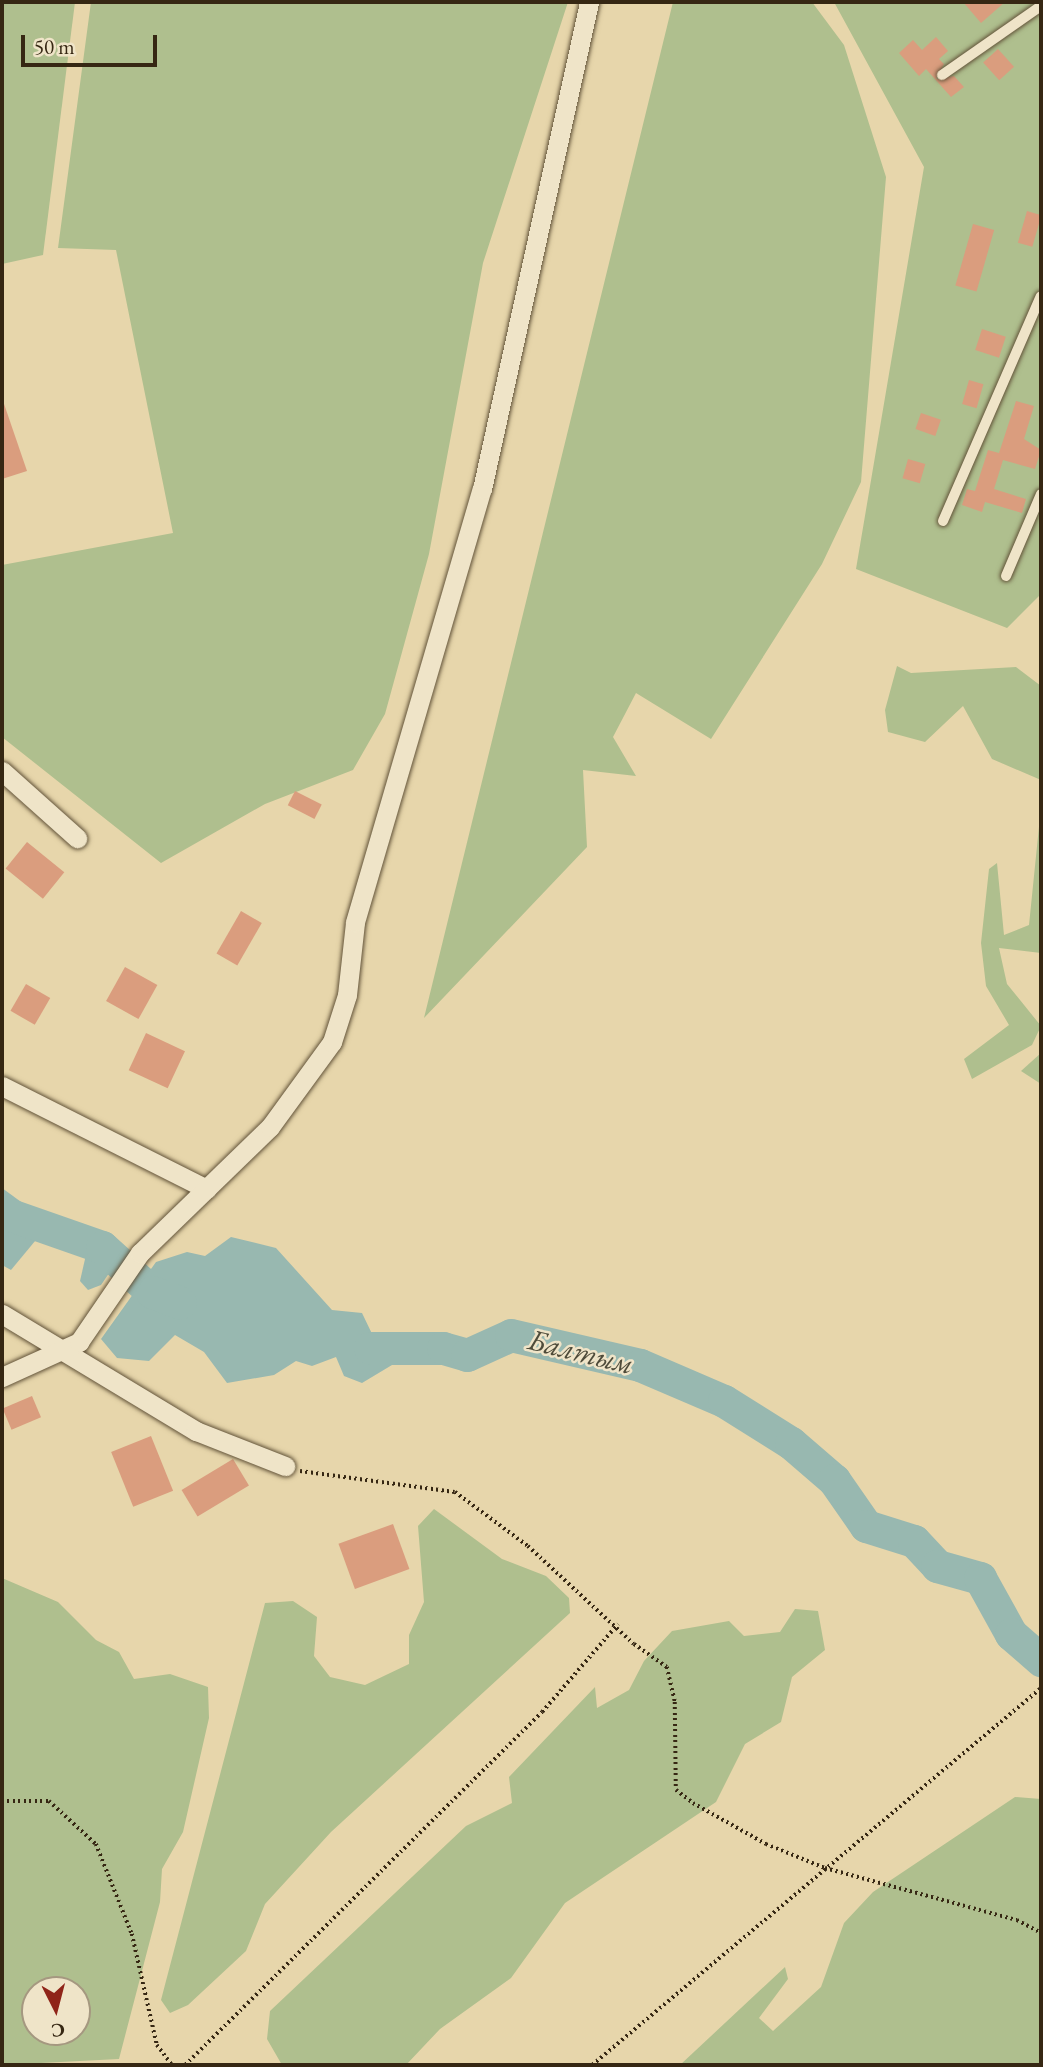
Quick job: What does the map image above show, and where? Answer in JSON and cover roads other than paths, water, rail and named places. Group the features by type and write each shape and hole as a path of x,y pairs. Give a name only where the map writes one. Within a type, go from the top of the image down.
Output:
{"street":[{"path":"2,1377 63,1345 79,1342 140,1253 270,1127 332,1042 347,995 355,922 482,489 589,2"},
{"path":"2,771 77,838"},
{"path":"2,1086 207,1189"},
{"path":"2,1314 63,1345 105,1381 185,1424 285,1466"}],"lane":[{"path":"942,75 1041,6"},
{"path":"943,521 1041,296"},
{"path":"1006,576 1041,494"}],"water":[{"path":"2,1188 50,1223 11,1270 2,1265"},
{"path":"231,1237 276,1248 332,1310 362,1313 375,1340 410,1334 417,1350 362,1383 344,1376 336,1357 312,1366 296,1361 274,1375 227,1383 204,1352 175,1335 149,1361 117,1358 101,1339 156,1262 187,1252 205,1256"},
{"path":"101,1239 117,1250 116,1263 101,1285 88,1290 80,1281 88,1246"}],"waterway":[{"name":"Балтым","path":"2,1212 102,1247 152,1292 180,1303"},
{"name":"Балтым","path":"370,1348 443,1348 467,1355 511,1335 640,1365 724,1401 791,1443 834,1480 866,1526 914,1541 937,1566 980,1578 1011,1634 1041,1660"}]}
